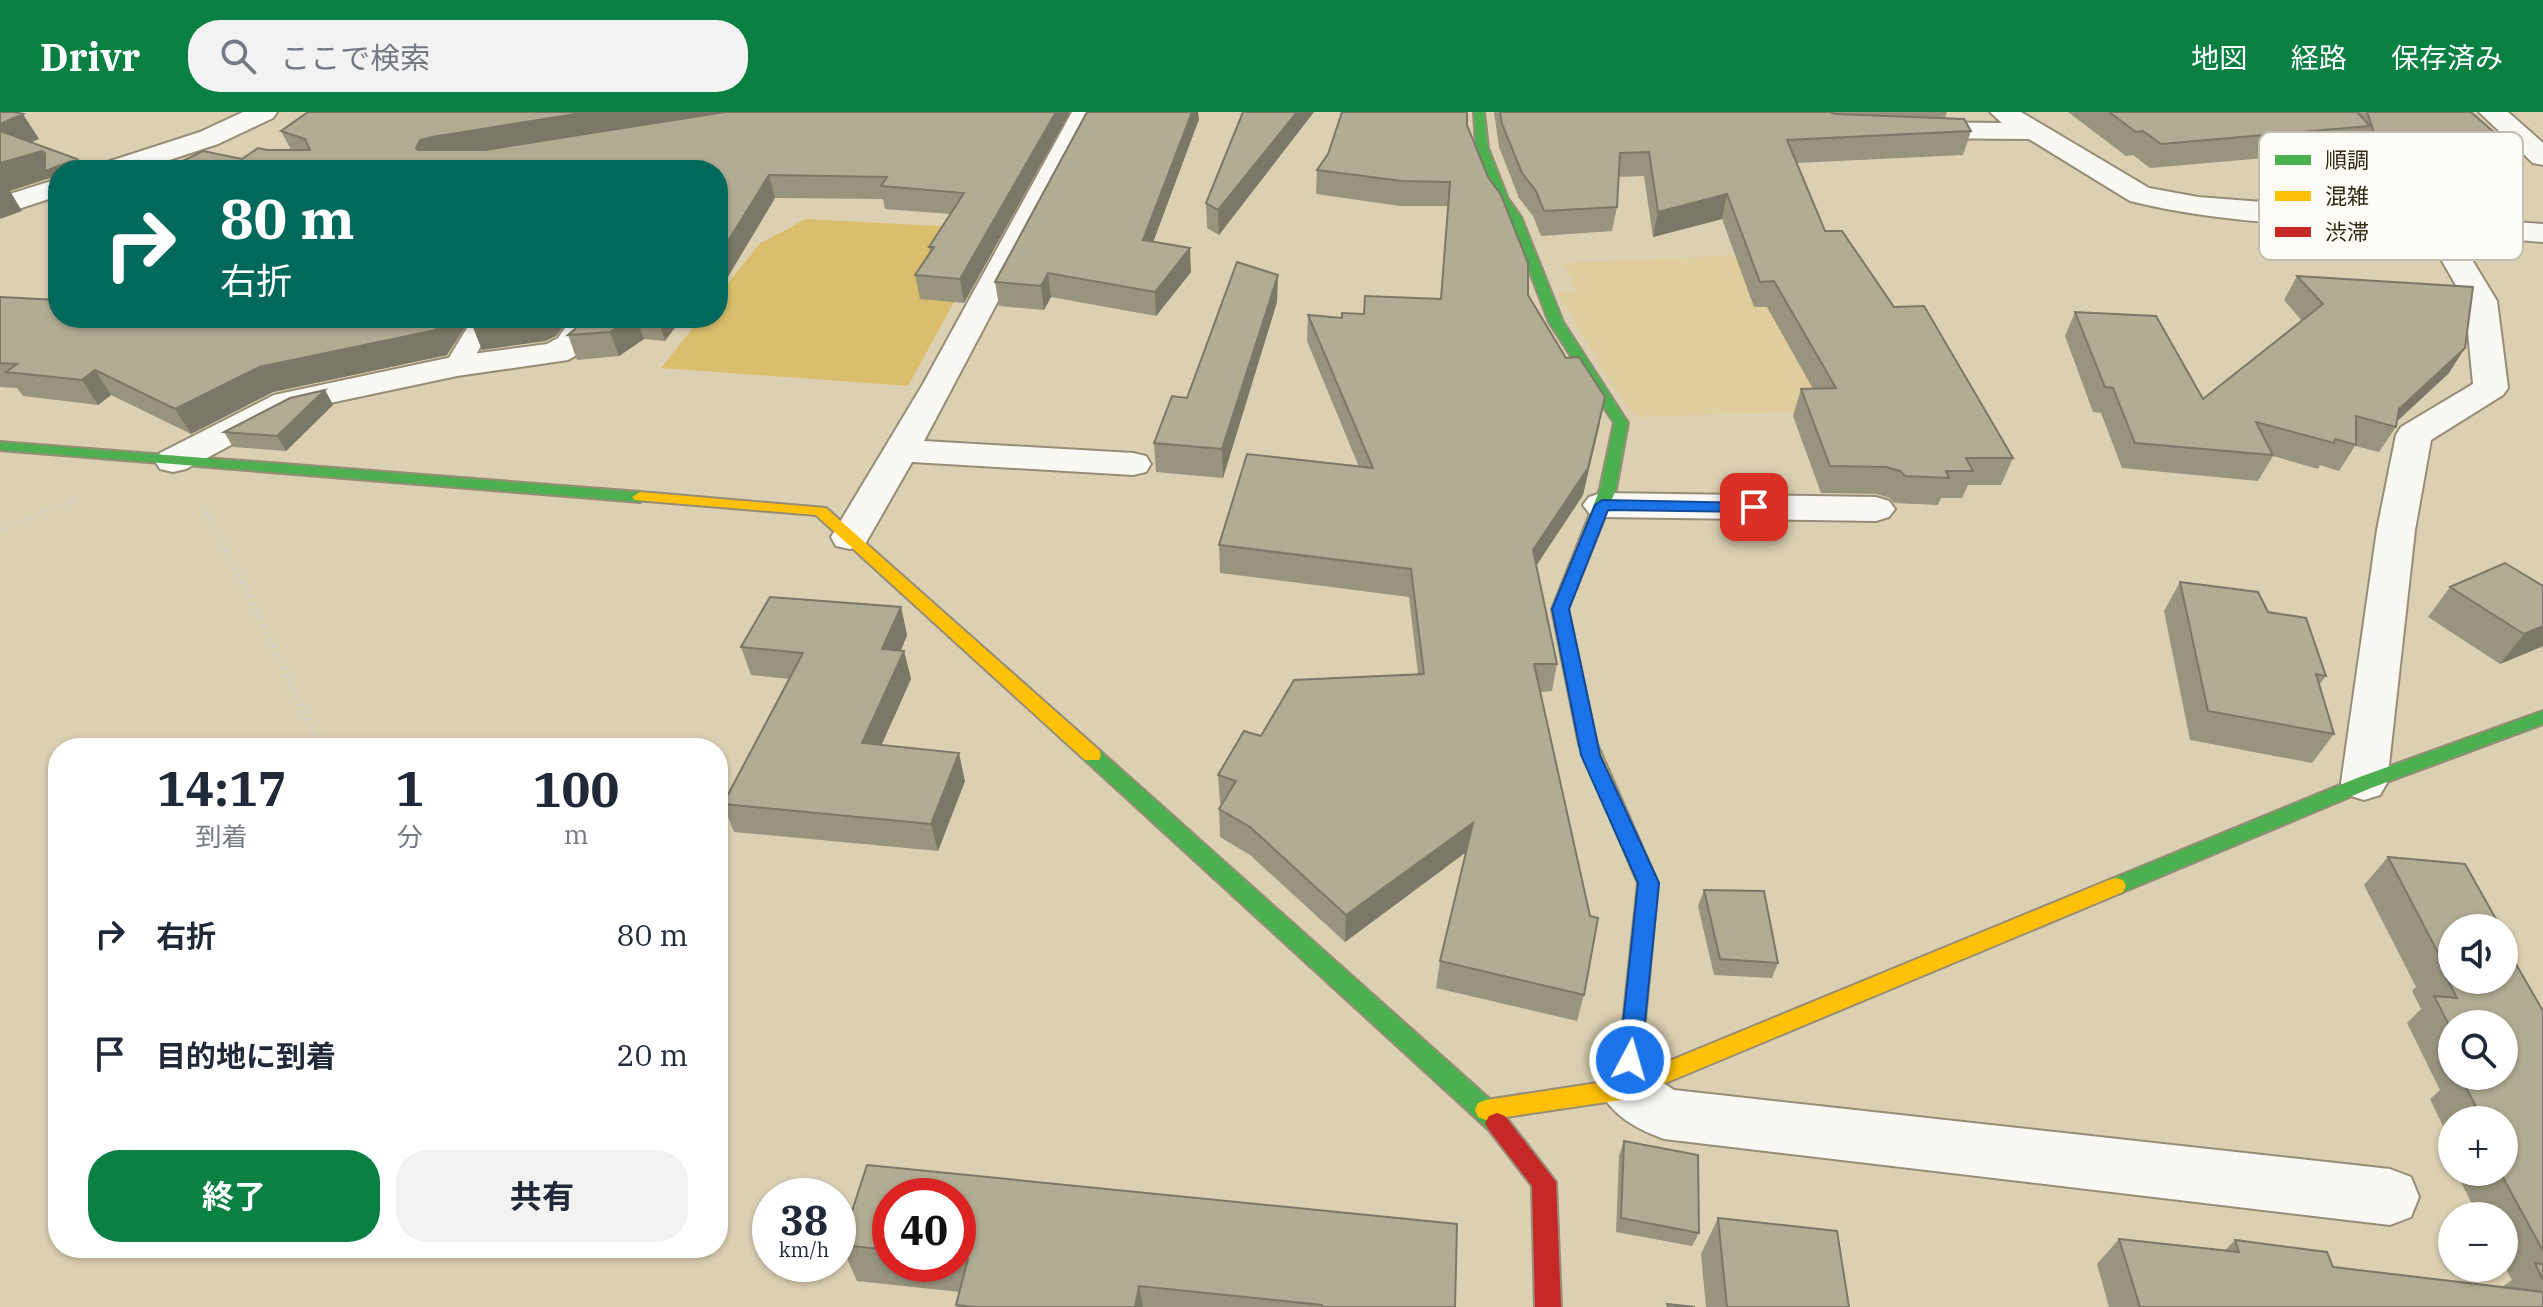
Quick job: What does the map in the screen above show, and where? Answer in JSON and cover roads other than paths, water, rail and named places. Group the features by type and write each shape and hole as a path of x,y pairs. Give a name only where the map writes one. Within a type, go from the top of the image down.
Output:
{"street":[{"path":"142,160 209,138 264,112"},
{"path":"850,537 940,384 1085,112"},
{"path":"1479,112 1482,148 1502,200 1515,217 1556,322 1621,423 1602,505 1560,609 1590,755 1648,883 1627,1089"},
{"path":"2003,112 2140,195 2198,206 2259,211"},
{"path":"2492,112 2515,132"},
{"path":"1882,128 1997,133 2035,131"},
{"path":"209,138 239,149"},
{"path":"2523,139 2543,157"},
{"path":"0,206 48,190"},
{"path":"2523,232 2543,233"},
{"path":"2364,783 2396,530 2414,435 2491,388 2481,301 2457,260"},
{"path":"173,461 286,402 457,366 556,353 570,345 581,328"},
{"path":"0,446 820,511 1486,1110 1544,1182 1548,1307"},
{"path":"901,451 1133,464"},
{"path":"1602,505 1876,509"},
{"path":"1486,1110 1627,1089 2364,783 2543,717"},
{"path":"1627,1089 1664,1114 2390,1197"}],"lane":[{"path":"457,366 479,328"}]}
